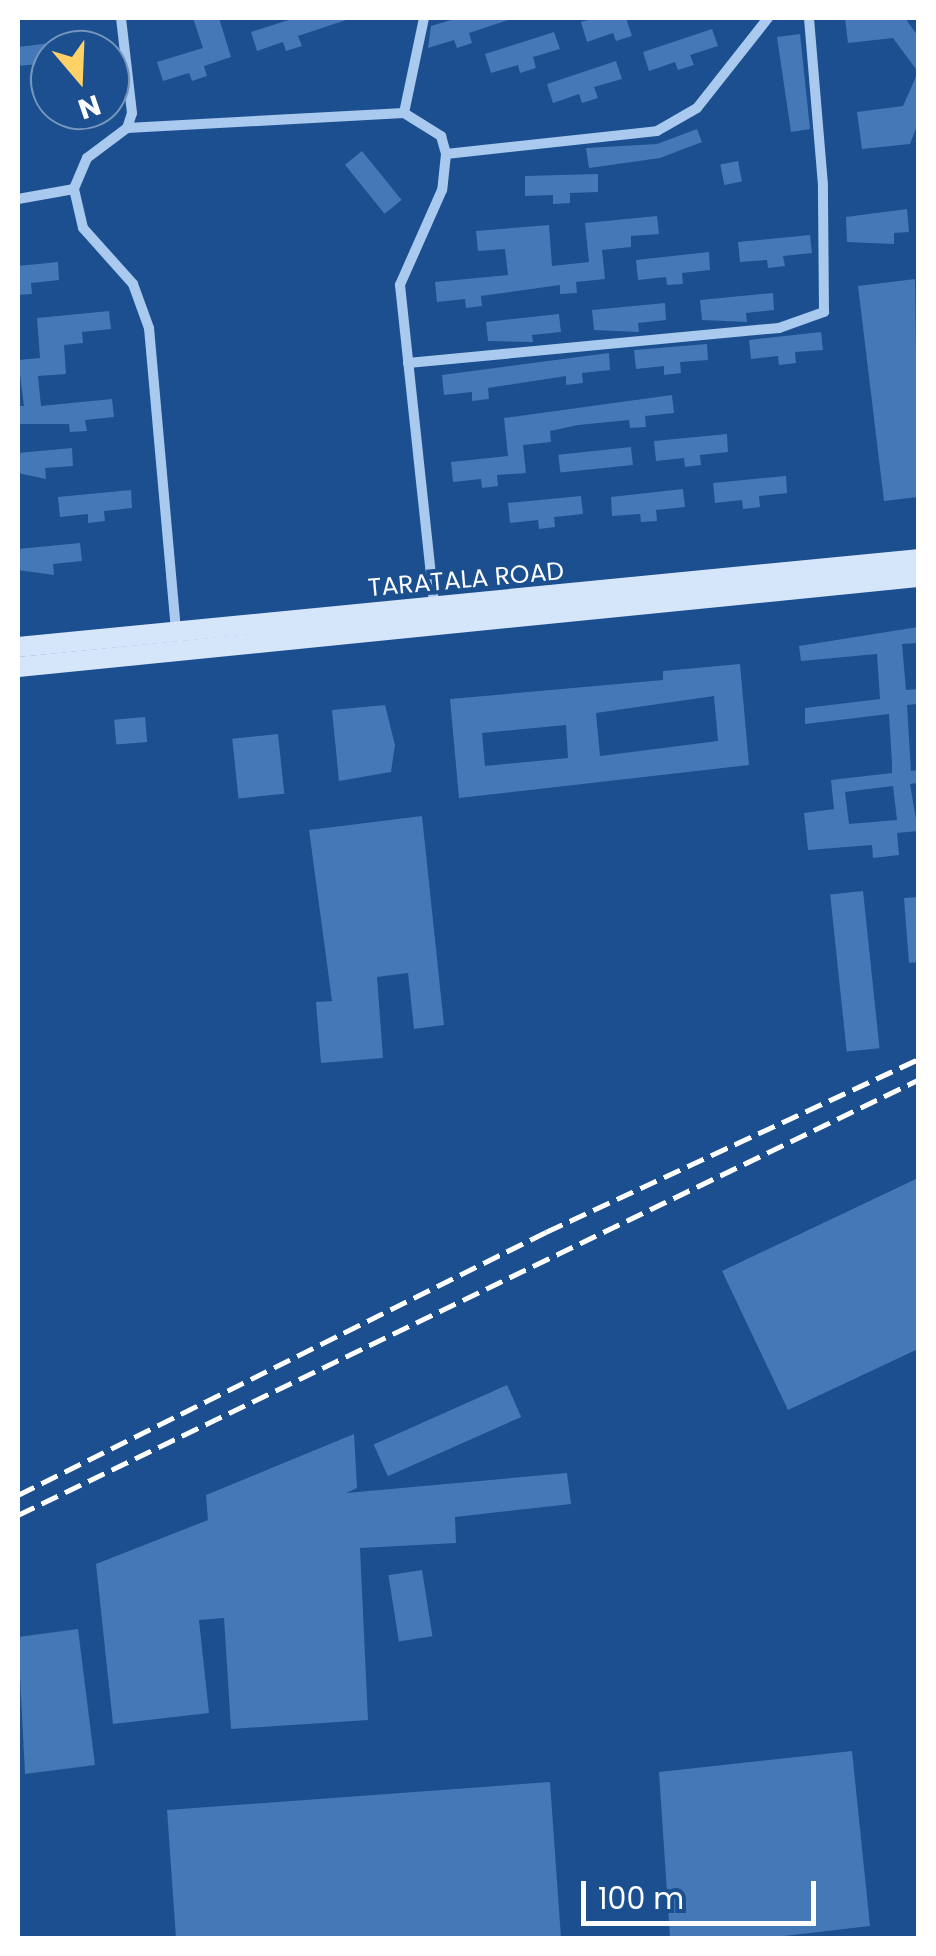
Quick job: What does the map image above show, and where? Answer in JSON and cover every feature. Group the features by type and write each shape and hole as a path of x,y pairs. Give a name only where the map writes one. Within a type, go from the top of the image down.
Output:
{"main road":[{"name":"TARATALA ROAD","path":"18,646 918,559"},
{"path":"18,667 918,577"}],"street":[{"path":"404,113 424,18"},
{"path":"446,154 657,131 696,108 768,18"},
{"path":"408,363 779,328 824,312 823,185 810,18"},
{"path":"130,128 404,113 422,118 440,136 446,154 442,190 400,285 434,608"},
{"path":"124,130 86,158 74,189 82,228 133,284 149,328 176,632"},
{"path":"18,198 74,189"}],"building":[{"path":"193,18 219,18 231,57 204,66 207,76 192,81 189,73 163,81 157,62 203,48"},
{"path":"295,18 346,20 298,36 302,46 286,51 283,42 257,51 251,32"},
{"path":"458,18 508,20 469,33 472,43 457,48 454,40 428,48 431,26"},
{"path":"626,18 632,36 616,41 613,33 587,42 581,22"},
{"path":"845,18 905,18 918,36 918,72 893,38 848,43"},
{"path":"712,29 718,46 690,55 694,65 678,70 675,62 649,71 643,52"},
{"path":"554,32 560,49 533,57 536,68 520,73 518,65 491,73 485,54"},
{"path":"800,34 810,129 791,132 777,37"},
{"path":"30,46 30,65 18,66 18,47"},
{"path":"616,61 622,79 594,87 598,98 582,103 579,94 553,103 547,84"},
{"path":"918,72 918,123 910,144 862,149 857,112 903,106"},
{"path":"697,129 702,142 660,158 589,168 586,148 657,144"},
{"path":"362,151 402,200 385,214 345,165"},
{"path":"738,161 742,182 724,185 720,164"},
{"path":"598,174 598,192 570,193 570,203 553,204 553,195 525,196 525,176"},
{"path":"907,209 909,232 894,233 894,244 847,242 846,217"},
{"path":"657,216 659,234 631,236 631,247 602,250 605,279 576,282 577,293 560,294 560,285 481,296 482,306 466,308 465,299 437,302 435,282 508,275 505,249 478,251 476,231 549,225 552,266 589,262 585,223"},
{"path":"810,235 812,253 783,256 785,266 768,268 767,260 740,262 738,242"},
{"path":"709,252 710,270 682,273 683,284 667,285 666,277 638,280 636,260"},
{"path":"58,262 59,280 31,283 32,294 18,295 18,266"},
{"path":"915,279 918,497 884,501 858,286"},
{"path":"773,293 774,310 746,313 747,322 702,320 700,300"},
{"path":"665,303 666,320 638,323 639,332 594,330 592,310"},
{"path":"109,311 111,329 82,332 83,343 64,345 66,374 38,376 41,406 112,399 114,417 85,420 87,431 70,432 69,424 18,424 18,406 24,406 18,360 40,358 37,318"},
{"path":"559,314 561,332 532,335 533,342 488,341 486,322"},
{"path":"821,332 823,350 795,352 796,363 779,365 778,356 751,359 749,340"},
{"path":"707,344 708,360 680,362 681,373 664,375 664,366 636,369 634,350"},
{"path":"609,353 610,370 582,373 583,383 566,385 566,376 488,388 489,399 472,401 472,392 444,395 442,375"},
{"path":"672,395 674,413 645,416 646,427 630,428 629,420 578,425 550,431 551,442 523,445 526,473 497,475 498,486 482,488 481,479 453,482 451,462 508,456 504,418"},
{"path":"727,434 728,452 700,455 701,465 685,467 684,458 656,461 654,441"},
{"path":"631,447 633,465 560,473 558,455"},
{"path":"72,448 73,466 45,468 46,479 18,473 18,453"},
{"path":"786,476 787,493 759,496 760,507 743,509 742,500 715,503 713,483"},
{"path":"683,489 685,507 656,510 657,521 641,522 640,514 612,516 611,497"},
{"path":"131,490 132,508 104,511 105,521 88,523 88,514 60,517 58,497"},
{"path":"581,496 583,514 554,517 555,527 539,529 538,520 510,523 508,503"},
{"path":"80,543 82,561 53,564 54,575 18,570 18,549"},
{"path":"918,627 918,643 902,644 906,690 918,689 918,704 907,705 911,771 918,770 918,783 910,784 918,831 897,833 899,855 873,858 872,845 808,850 804,813 834,809 831,780 892,773 892,764 889,714 805,724 805,708 880,699 877,654 801,661 799,646","holes":["893,786 897,820 849,824 845,792"]},
{"path":"740,664 749,765 459,798 450,699 663,680 663,671","holes":["714,696 718,741 600,756 596,713","566,725 568,758 485,766 482,733"]},
{"path":"385,705 395,745 391,772 339,781 332,710"},
{"path":"145,717 147,742 116,745 114,720"},
{"path":"278,734 284,794 239,798 232,739"},
{"path":"422,816 444,1025 414,1029 408,973 377,977 383,1058 321,1063 316,1002 332,1001 309,830"},
{"path":"863,891 880,1048 847,1052 830,894"},
{"path":"918,897 918,962 909,963 904,898"},
{"path":"918,1178 918,1349 788,1410 722,1271"},
{"path":"507,1385 521,1417 388,1476 374,1444"},
{"path":"354,1434 357,1488 346,1493 567,1473 571,1504 455,1517 456,1543 360,1548 368,1720 231,1729 224,1618 199,1620 209,1713 113,1724 96,1564 208,1520 206,1495"},
{"path":"422,1570 432,1636 399,1641 388,1575"},
{"path":"78,1629 95,1765 25,1774 18,1637"},
{"path":"852,1751 870,1926 767,1938 670,1938 659,1772"},
{"path":"550,1782 561,1938 176,1938 167,1810"}],"railway":[{"path":"18,1495 546,1232 918,1059"},
{"path":"18,1515 918,1080"}]}
